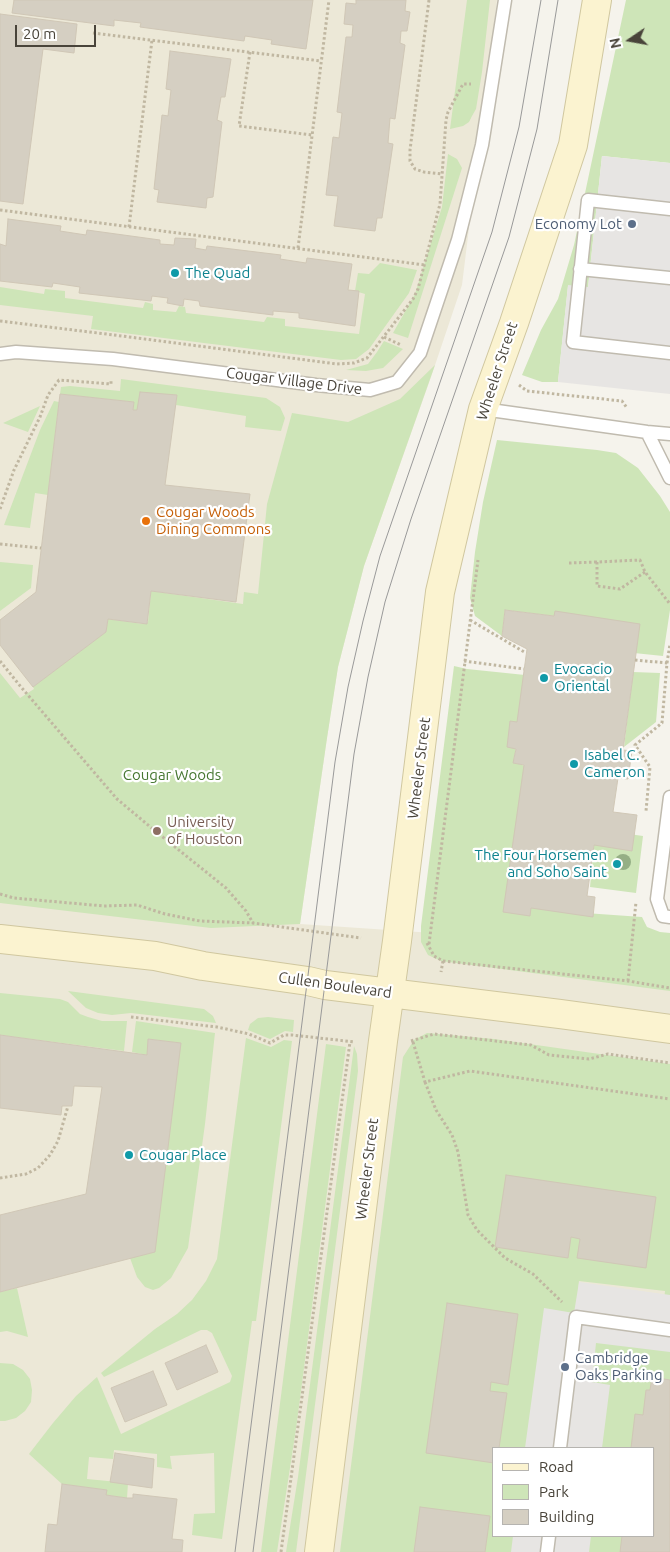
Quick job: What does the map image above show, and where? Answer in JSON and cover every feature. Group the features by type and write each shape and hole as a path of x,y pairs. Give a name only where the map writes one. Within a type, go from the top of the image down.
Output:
{"main road":[{"name":"Wheeler Street","path":"319,1552 440,592 483,409 514,323 573,145 598,0"},
{"name":"Cullen Boulevard","path":"0,939 155,956 203,966 324,985 670,1029"}],"lane":[{"name":"Cougar Village Drive","path":"0,354 16,352 112,359 370,390 397,382 420,353 458,240 482,144 505,0"},
{"path":"670,209 588,200 573,342 670,353"},
{"path":"580,269 670,278"},
{"path":"483,409 670,434"},
{"path":"647,432 670,478"},
{"path":"670,797 657,899 663,916 670,917"},
{"path":"560,1447 576,1317 670,1330"},
{"path":"547,1552 549,1537"}],"path":[{"path":"298,248 329,0"},
{"path":"429,0 410,161 415,169 442,174"},
{"path":"93,33 321,60"},
{"path":"129,227 152,40"},
{"path":"250,52 239,126 312,135"},
{"path":"0,321 337,364 354,363 367,358 414,299 418,289 440,204 448,112 463,84 474,84"},
{"path":"0,210 425,265"},
{"path":"0,509 14,470 40,417 48,395 59,380 111,384 114,335"},
{"path":"384,337 404,346"},
{"path":"512,379 527,391 622,401 647,432"},
{"path":"0,544 41,548"},
{"path":"479,552 429,944 430,950 434,956 443,961 628,981 670,988"},
{"path":"569,563 640,560 645,572 670,604"},
{"path":"597,562 597,586 620,589 645,572"},
{"path":"470,620 526,653"},
{"path":"645,815 650,767 635,745 662,723 670,644"},
{"path":"635,660 667,663"},
{"path":"0,661 117,798 160,836 226,888 253,922"},
{"path":"464,661 524,669"},
{"path":"628,981 637,893"},
{"path":"0,894 14,898 104,906 137,905 165,914 200,920 253,922 360,938"},
{"path":"423,943 429,944"},
{"path":"441,975 443,961"},
{"path":"131,1017 217,1027 249,1034 270,1043 284,1035 350,1042 281,1552"},
{"path":"406,1040 413,1042 434,1034 531,1045 549,1055 589,1059 608,1054 670,1063"},
{"path":"413,1042 436,1110 452,1135 458,1152 468,1214 477,1230 505,1258 533,1274 576,1317"},
{"path":"425,1082 470,1071 670,1099"},
{"path":"0,1178 26,1174 38,1168 50,1155 58,1141 68,1106"}],"shaded area":[{"name":"University of Houston","path":"0,0 497,0 462,285 364,566 338,667 300,924 670,949 670,1552 0,1552"},
{"name":"Economy Lot","path":"602,156 670,163 670,394 558,382 568,285 588,287"},
{"name":"Cambridge Oaks Parking","path":"579,1282 670,1295 670,1352 596,1343 592,1382 610,1385 602,1447 525,1447 544,1308 574,1313"},
{"path":"513,1537 591,1537 589,1552 511,1552"}],"green space":[{"path":"467,0 490,0 482,72 476,109 469,122 463,126 450,129"},
{"path":"626,0 670,0 670,163 602,156 588,288 568,286 558,382 542,382 522,375 541,330 558,299 574,245"},
{"path":"448,154 457,159 462,168 408,338 393,333 415,294 442,207"},
{"path":"380,263 417,270 409,293 369,349 356,359 341,360 91,329 93,316 0,305 0,287 44,294 45,289 65,291 65,298 143,308 145,302 153,304 153,310 176,312 179,306 185,307 186,313 264,322 267,317 285,319 285,326 359,334 365,294 355,291 358,273 369,274"},
{"path":"384,341 403,349 383,368 366,371 346,370 368,364"},
{"name":"Cougar Woods","path":"435,365 364,566 338,667 300,924 211,928 0,903 0,673 20,698 106,632 108,619 143,624 148,622 151,591 243,604 244,592 258,594 267,504 292,413 348,422 400,399"},
{"path":"121,379 266,398 280,407 285,418 281,431 245,427 246,416 176,405 177,395 133,410 134,402 60,394 61,387 70,386 120,391"},
{"path":"54,401 59,402 48,495 35,493 30,528 4,525 40,430"},
{"path":"40,406 28,432 3,423"},
{"path":"497,440 616,453 638,468 660,496 670,512 670,610 663,656 634,653 636,626 505,610 502,636 475,616 470,598 475,552 483,502"},
{"path":"0,562 33,565 31,588 0,611"},
{"path":"454,666 525,675 514,762 525,766 530,905 585,913 642,917 647,927 660,932 670,933 670,991 441,961 428,955 421,942 421,926"},
{"path":"633,672 660,673 656,722 624,747"},
{"path":"601,830 643,836 636,893 590,887 594,845 599,845"},
{"path":"68,991 204,1009 213,1016 216,1023 131,1013 112,1015 98,1013 86,1008"},
{"path":"0,993 60,999 68,1002 80,1014 88,1017 102,1021 127,1021 124,1051 0,1035"},
{"path":"268,1017 294,1020 293,1032 285,1031 270,1039 248,1030 250,1024 258,1018"},
{"path":"136,1021 215,1033 188,1248 171,1278 159,1288 153,1290 145,1287 137,1277 130,1258 180,1043 149,1039 147,1055 132,1052"},
{"path":"427,1033 494,1039 670,1064 670,1310 663,1310 665,1291 579,1281 576,1317 527,1447 492,1447 492,1537 517,1537 515,1552 340,1552 403,1057 414,1040"},
{"path":"246,1038 271,1047 284,1040 292,1041 256,1321 252,1321 222,1539 192,1535 194,1514 215,1513 214,1453 170,1456 172,1469 157,1467 157,1454 114,1450 113,1459 89,1457 87,1479 128,1483 127,1498 106,1495 106,1490 62,1484 29,1454 76,1396 97,1377 121,1434 230,1382 232,1376 212,1333 207,1330 201,1330 104,1377 101,1373 155,1329 177,1314 192,1300 206,1281 217,1259"},
{"path":"326,1044 346,1047 296,1429 277,1552 261,1552"},
{"path":"354,1046 357,1054 358,1071 296,1552 286,1552 298,1477"},
{"path":"17,1288 28,1337 7,1331 0,1332 0,1292"},
{"path":"596,1335 670,1345 670,1552 572,1552 573,1537 655,1537 655,1447 583,1447"},
{"path":"0,1363 13,1364 23,1370 30,1379 32,1390 31,1402 25,1411 16,1418 5,1421 0,1421"}],"building":[{"path":"14,0 313,0 306,49 271,44 272,40 245,36 244,41 140,27 141,23 114,20 114,26 12,13"},
{"path":"356,0 406,0 405,11 410,12 407,31 401,31 400,43 405,45 395,119 390,118 388,143 393,144 382,218 377,218 375,231 334,226 338,196 326,195 333,137 339,138 342,113 337,112 346,37 352,37 353,25 344,24 346,3 356,4"},
{"path":"0,14 77,24 74,53 43,49 23,204 0,201"},
{"path":"170,51 231,59 225,97 221,97 217,120 222,122 213,197 207,198 206,208 157,202 159,190 154,189 162,115 168,116 171,90 166,89"},
{"name":"The Quad","path":"8,219 61,226 60,231 86,235 87,230 160,240 160,244 174,245 175,238 196,239 195,248 206,250 207,246 281,255 280,259 306,263 307,258 352,264 348,290 359,291 355,326 299,318 299,313 273,311 273,315 200,306 199,301 184,299 183,306 167,303 168,298 152,296 151,301 79,293 80,287 53,283 52,287 0,281 0,244 6,246"},
{"name":"Cougar Woods Dining Commons","path":"140,392 177,395 165,485 250,494 236,602 151,591 147,624 108,619 106,632 33,687 0,645 0,620 36,592 60,394 134,402 133,410 137,410"},
{"name":"Isabel C. Cameron","path":"505,610 554,616 555,611 640,624 623,750 632,751 628,779 618,778 613,812 637,815 632,851 594,845 587,896 595,897 593,917 531,908 530,916 503,912 524,765 513,763 516,749 507,747 510,721 517,722 527,649 502,636"},
{"name":"Cougar Place","path":"0,1035 147,1055 148,1039 181,1043 155,1252 0,1292 0,1215 86,1194 102,1087 74,1086 72,1106 62,1106 61,1115 0,1108"},
{"path":"506,1175 656,1197 646,1268 577,1258 580,1239 571,1237 568,1258 495,1247"},
{"path":"447,1303 518,1314 508,1385 491,1382 490,1391 507,1393 499,1447 492,1447 492,1463 426,1453"},
{"path":"206,1345 218,1372 177,1390 165,1363"},
{"path":"153,1371 167,1405 125,1422 111,1388"},
{"path":"652,1377 670,1380 670,1552 620,1552 622,1537 655,1537 655,1447 631,1447 635,1414 643,1415 646,1390 650,1390"},
{"path":"115,1453 154,1459 152,1488 110,1482"},
{"path":"62,1484 107,1490 106,1495 127,1498 133,1498 133,1494 177,1499 172,1539 183,1540 182,1552 45,1552 48,1524 57,1525"},
{"path":"420,1507 490,1516 485,1552 414,1552"}],"tram line":[{"path":"235,1552 335,762 348,687 380,556 492,232 519,127 541,0"},
{"path":"253,1552 354,754 368,677 385,602 411,519 509,237 537,129 558,0"}],"place":[{"name":"Economy Lot","path":"632,224"},
{"name":"The Quad","path":"175,273"},
{"name":"Cougar Woods Dining Commons","path":"146,521"},
{"name":"Evocacio Oriental","path":"544,678"},
{"name":"Isabel C. Cameron","path":"574,764"},
{"name":"University of Houston","path":"157,831"},
{"name":"The Four Horsemen and Soho Saint","path":"617,864"},
{"name":"Cougar Place","path":"129,1155"},
{"name":"Cambridge Oaks Parking","path":"565,1367"}]}
